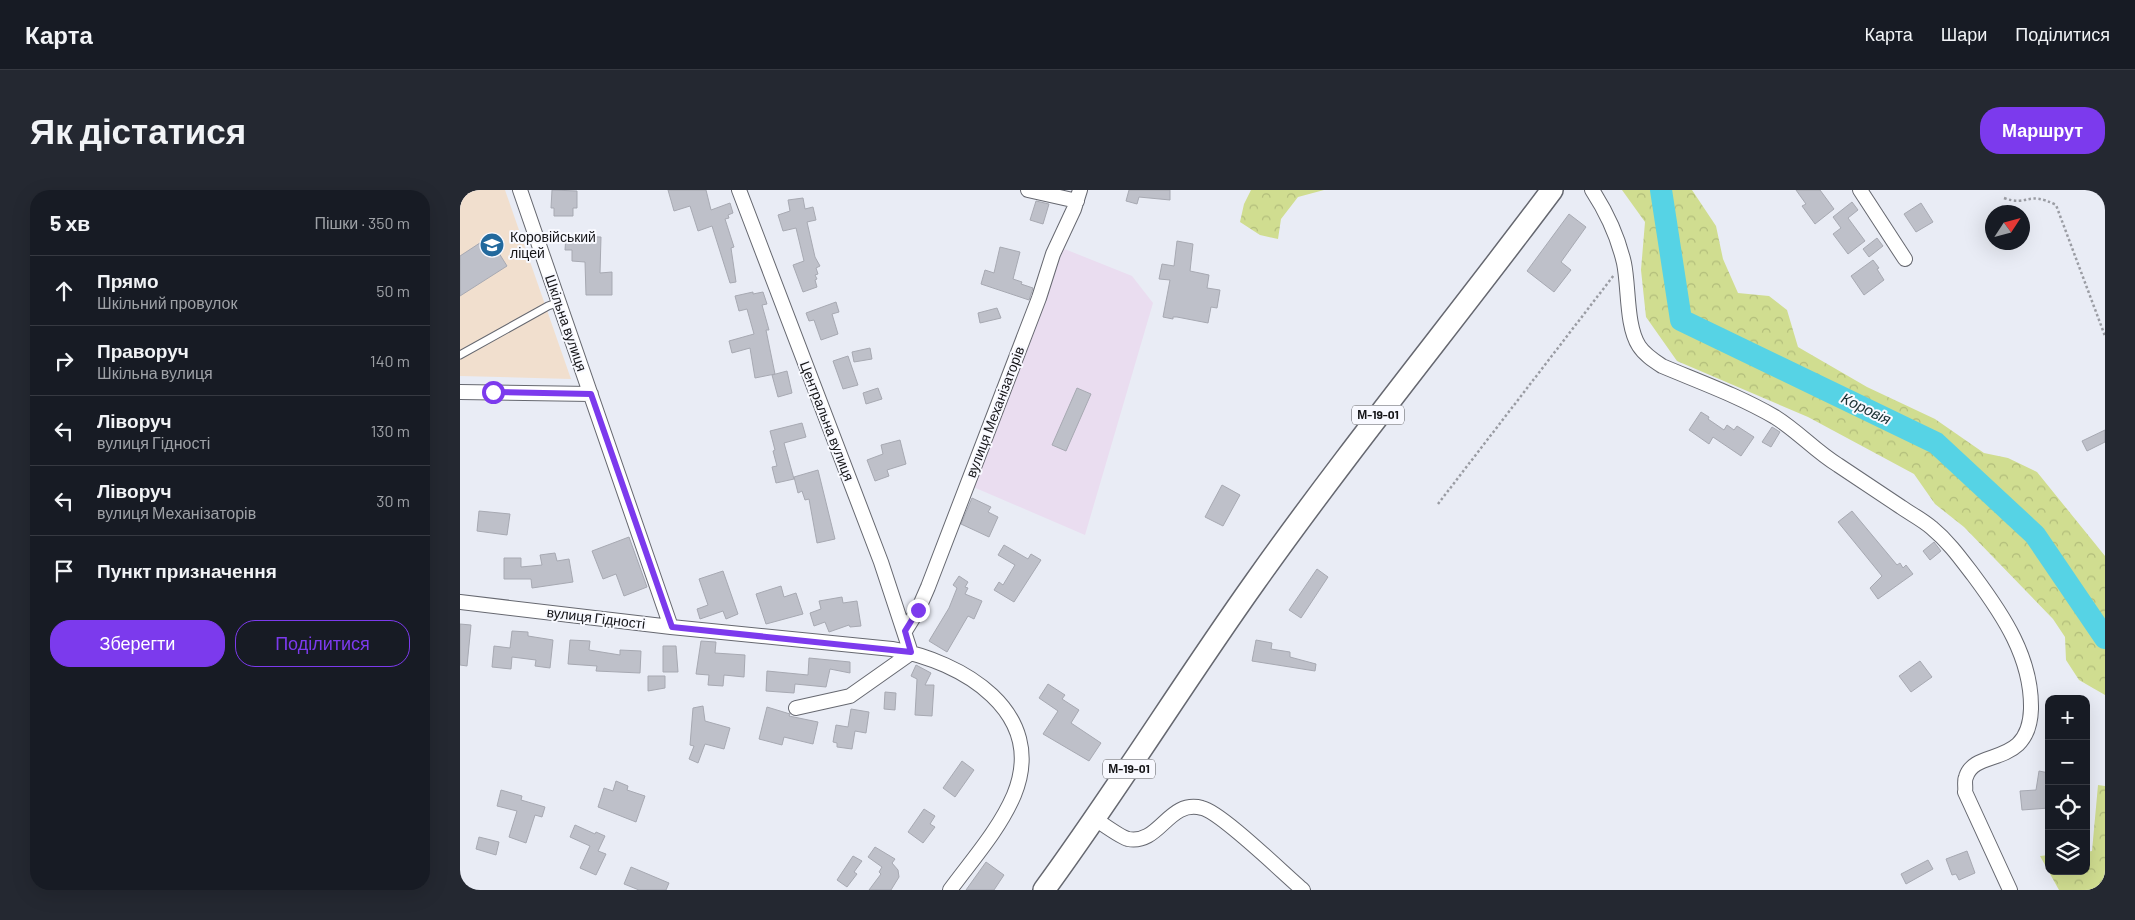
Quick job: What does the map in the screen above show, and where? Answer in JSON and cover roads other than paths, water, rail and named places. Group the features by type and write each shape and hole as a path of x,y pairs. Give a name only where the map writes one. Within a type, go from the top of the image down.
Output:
{"main road":[{"name":"М-19-01","path":"1044,890 1095,819 1234,612 1298,522 1390,398 1552,190"}],"street":[{"name":"Шкільна вулиця","path":"520,190 672,627"},
{"name":"Центральна вулиця","path":"739,190 877,553 911,652"},
{"path":"1028,190 1078,196"},
{"path":"1592,190 1607,213 1624,262 1633,333 1639,346 1651,359 1662,366 1744,401 1776,418 1804,437 1825,457 1932,527 1952,548 2003,616 2014,636 2024,667 2031,708 2029,725 2026,734 2015,747 1978,764 1970,770 1966,777 1966,792 2010,890"},
{"path":"1860,190 1905,259"},
{"name":"вулиця Механізаторів","path":"905,631 928,587 1036,307 1053,254 1078,196"},
{"path":"460,392 591,394"},
{"name":"вулиця Гідності","path":"460,602 911,652 959,672 989,692 1012,718 1020,743 1020,763 1014,795 996,828 950,890"},
{"path":"796,708 850,696 911,652"},
{"path":"1095,819 1128,839 1138,838 1147,836 1157,830 1180,809 1190,806 1203,808 1219,817 1303,890"}],"lane":[{"path":"460,356 559,302"}],"waterway":[{"name":"Коровія","path":"1661,190 1681,320 1936,443 2035,535 2105,638"}],"place":[{"name":"Коровійський ліцей","path":"492,245"}]}
